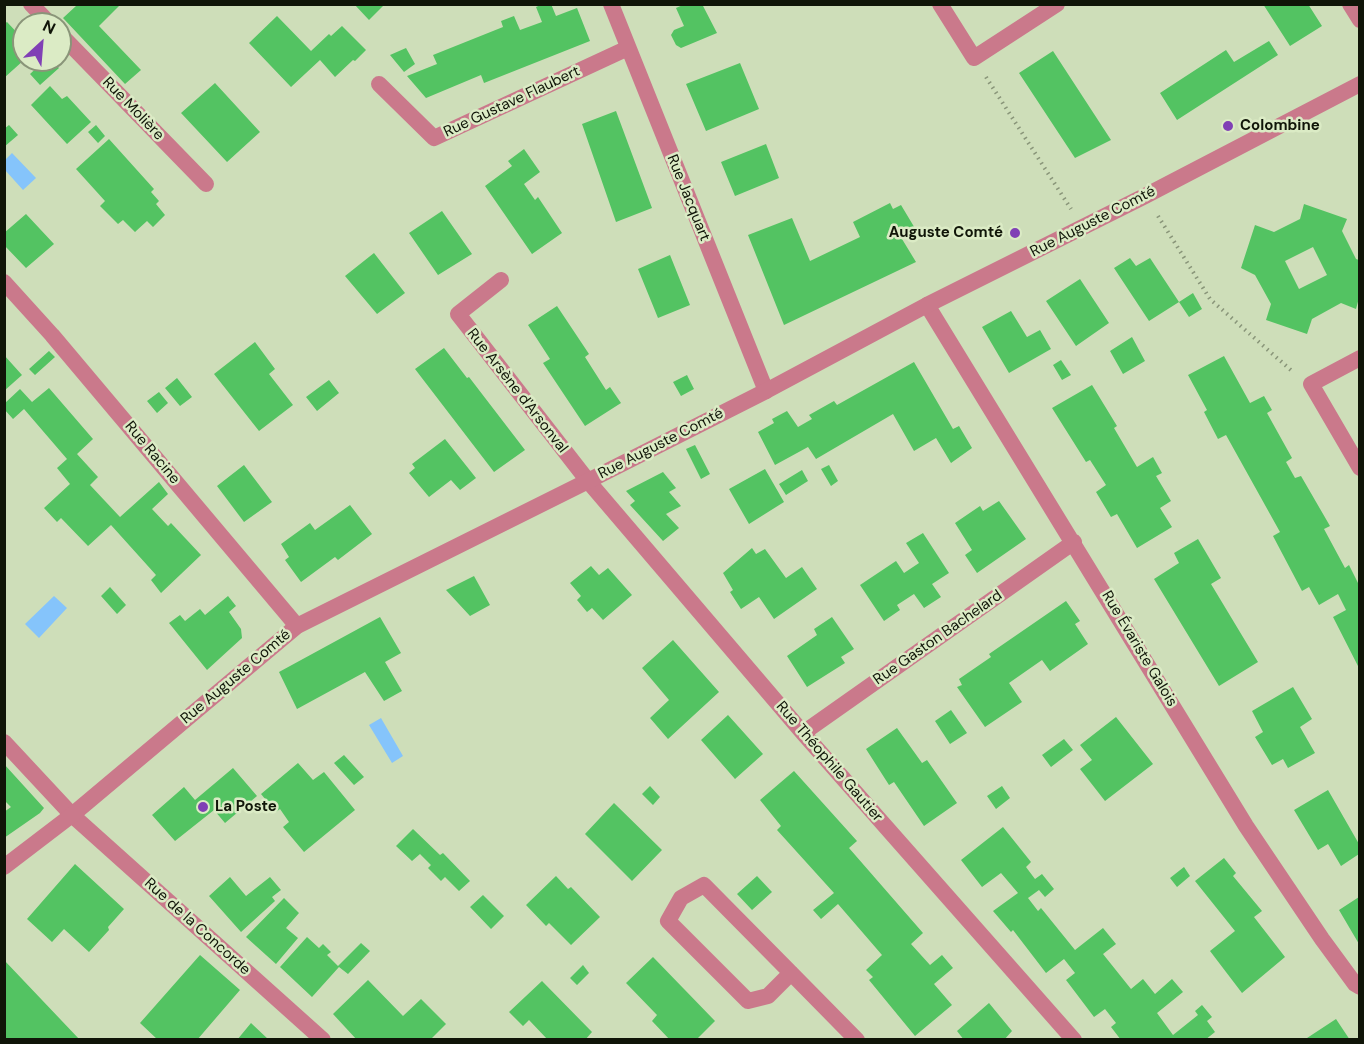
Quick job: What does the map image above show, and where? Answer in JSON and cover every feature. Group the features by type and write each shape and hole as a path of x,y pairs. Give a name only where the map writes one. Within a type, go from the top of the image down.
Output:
{"street":[{"name":"Rue Jacquart","path":"611,4 766,391"},
{"path":"942,5 974,58 1057,4"},
{"path":"1350,4 1359,20"},
{"name":"Rue Molière","path":"72,46 206,184"},
{"name":"Rue Gustave Flaubert","path":"379,84 434,138 628,48"},
{"name":"Rue Auguste Comté","path":"4,867 72,815 297,626 588,482 766,391 927,304 1145,196 1359,84"},
{"name":"Rue Arsène d'Arsonval","path":"501,280 458,314 588,482"},
{"name":"Rue Racine","path":"4,282 75,362 297,626"},
{"name":"Rue Évariste Galois","path":"927,304 1246,826 1322,939 1354,984 1359,987"},
{"path":"1359,358 1311,384 1359,468"},
{"name":"Rue Théophile Gautier","path":"588,482 803,733 1074,1040"},
{"name":"Rue Gaston Bachelard","path":"803,733 1074,543"},
{"name":"Rue de la Concorde","path":"4,742 72,815 323,1040"},
{"path":"791,973 768,996 748,1001 668,921 681,898 704,885 791,973 857,1040"}],"path":[{"path":"974,58 1083,227"},
{"path":"1145,196 1210,299 1286,368 1311,384"}],"water":[{"path":"12,153 36,178 23,190 5,170 5,160"},
{"path":"54,596 67,608 39,638 25,624"},
{"path":"381,718 403,756 392,763 369,725"}],"building":[{"path":"74,4 121,4 99,26 141,70 125,84 72,28 72,12 70,12 76,6"},
{"path":"354,4 385,4 369,20"},
{"path":"551,4 556,16 577,8 590,41 484,83 481,75 426,98 407,76 437,64 433,55 503,27 501,21 514,16 520,30 542,22 536,7"},
{"path":"685,4 702,4 717,33 681,48 676,45 671,35 674,30 684,26 676,8"},
{"path":"1263,4 1308,4 1322,26 1290,46"},
{"path":"277,16 311,51 329,34 331,36 342,26 366,50 335,77 320,60 291,87 249,43"},
{"path":"7,22 12,27 12,71 4,78 4,24"},
{"path":"1269,41 1278,55 1177,120 1160,93 1226,50 1234,62"},
{"path":"406,48 415,64 404,72 390,55"},
{"path":"1053,51 1111,140 1075,158 1019,73"},
{"path":"740,63 759,109 706,131 686,84"},
{"path":"32,72 55,72 40,85 30,74"},
{"path":"215,83 260,132 227,162 181,113"},
{"path":"50,86 62,99 67,96 91,122 67,144 31,105"},
{"path":"616,111 652,208 616,222 582,124"},
{"path":"9,125 18,135 4,147 4,129"},
{"path":"96,125 105,136 98,143 88,132"},
{"path":"109,139 154,189 151,192 159,201 156,204 165,215 153,227 147,221 135,232 123,220 118,224 100,206 105,201 76,169"},
{"path":"766,144 779,178 735,196 721,162"},
{"path":"524,149 540,172 524,184 535,200 538,197 562,233 532,254 485,186 512,166 508,161"},
{"path":"890,203 893,209 901,205 916,230 902,239 916,262 784,325 748,235 792,218 810,261 860,237 853,222"},
{"path":"1304,204 1347,219 1342,231 1356,259 1359,260 1359,298 1356,309 1341,303 1312,319 1307,334 1266,320 1271,304 1255,275 1241,268 1255,225 1274,232 1300,219","holes":["1313,247 1327,275 1299,289 1285,261"]},
{"path":"442,211 472,254 438,275 409,233"},
{"path":"26,214 54,244 26,268 4,245 4,233"},
{"path":"374,253 405,293 377,314 345,276"},
{"path":"670,255 690,305 658,318 638,269"},
{"path":"1130,258 1136,266 1150,258 1179,302 1149,321 1114,268"},
{"path":"1080,279 1109,323 1076,346 1046,301"},
{"path":"1193,293 1202,309 1189,317 1179,302"},
{"path":"557,306 589,354 585,357 606,390 610,387 621,403 585,426 543,363 550,359 528,325"},
{"path":"1011,311 1027,337 1040,330 1051,349 1009,373 982,327"},
{"path":"1132,337 1145,361 1123,374 1110,351"},
{"path":"255,342 275,369 269,374 293,405 259,431 214,374"},
{"path":"444,348 525,450 494,472 415,369"},
{"path":"49,351 55,357 35,375 29,369"},
{"path":"4,355 22,375 4,391"},
{"path":"1224,356 1250,403 1264,396 1272,410 1267,413 1292,458 1286,462 1295,478 1301,476 1330,526 1324,529 1345,568 1349,565 1359,585 1359,668 1333,617 1346,610 1338,594 1319,605 1309,587 1302,591 1273,536 1280,532 1226,435 1218,439 1204,412 1207,410 1188,375"},
{"path":"1061,360 1071,375 1062,380 1053,365"},
{"path":"914,362 953,429 959,426 972,448 951,463 936,438 914,451 893,414 816,459 808,447 775,465 758,432 774,423 772,419 787,411 798,427 812,419 809,415 834,401 837,405"},
{"path":"687,375 694,389 681,396 673,382"},
{"path":"177,378 192,397 180,406 165,388"},
{"path":"329,380 339,393 317,411 306,397"},
{"path":"1092,385 1117,426 1114,428 1137,467 1153,457 1162,473 1156,476 1171,501 1160,508 1172,527 1137,548 1117,514 1111,517 1096,492 1106,485 1090,460 1086,462 1052,408"},
{"path":"49,388 93,439 77,454 98,477 90,485 120,517 159,482 168,494 152,509 168,526 171,523 201,555 161,593 151,580 156,575 111,525 88,546 61,518 57,522 44,508 70,484 57,468 67,459 24,409 13,419 4,409 4,404 20,389 32,402"},
{"path":"159,392 168,403 157,413 147,401"},
{"path":"445,439 476,478 460,490 451,480 429,497 409,473 415,468 412,464"},
{"path":"695,445 710,474 701,479 686,449"},
{"path":"244,465 272,502 244,522 217,486"},
{"path":"829,465 838,481 831,486 821,469"},
{"path":"765,469 784,502 749,524 729,489"},
{"path":"802,470 808,481 786,495 779,484"},
{"path":"663,472 676,488 669,492 681,506 666,514 679,528 663,541 630,505 635,501 626,491"},
{"path":"999,501 1026,539 977,573 965,555 972,550 955,523 980,506 983,511"},
{"path":"350,505 372,534 338,560 335,557 301,582 285,560 289,557 281,544 310,523 315,530"},
{"path":"923,533 949,573 932,584 941,597 924,608 914,594 897,605 900,610 884,621 860,585 896,561 904,573 919,563 906,543"},
{"path":"1198,539 1221,578 1211,584 1258,662 1219,686 1154,579 1179,563 1174,553"},
{"path":"752,548 756,554 765,549 786,578 802,567 817,589 774,619 759,597 741,609 730,592 733,590 723,573"},
{"path":"591,566 599,575 608,568 632,595 603,620 592,608 587,612 577,600 581,596 570,583"},
{"path":"474,576 490,605 470,616 446,590"},
{"path":"110,587 126,605 117,614 101,596"},
{"path":"228,596 236,606 229,612 241,629 242,638 207,670 169,623 180,615 185,621 200,609 205,615"},
{"path":"1066,601 1080,621 1075,624 1088,644 1050,671 1042,660 1009,683 1022,702 985,727 957,687 962,685 959,679 991,657 989,654"},
{"path":"380,617 401,653 385,662 402,691 384,701 365,672 297,709 279,672"},
{"path":"832,617 854,649 841,657 845,663 807,687 787,656 817,635 814,629"},
{"path":"673,640 719,692 668,739 650,718 669,700 642,668"},
{"path":"1293,687 1312,719 1300,727 1315,753 1288,768 1283,759 1272,765 1255,737 1263,732 1252,711"},
{"path":"951,710 967,733 950,744 935,721"},
{"path":"728,715 763,754 735,779 701,740"},
{"path":"1116,717 1153,764 1105,801 1080,769 1092,760 1080,745"},
{"path":"897,728 922,763 927,760 957,803 924,826 894,782 889,785 866,749"},
{"path":"1064,739 1073,750 1051,767 1042,755"},
{"path":"344,755 364,777 354,785 334,763"},
{"path":"298,763 313,780 324,772 355,810 304,852 283,827 289,822 280,809 276,812 261,794"},
{"path":"4,764 44,808 4,838 4,812 11,807 4,800"},
{"name":"La Poste","path":"233,768 257,796 225,823 214,810 175,841 152,815 184,787 195,800"},
{"path":"794,771 857,841 849,848 923,933 911,944 930,965 942,955 953,968 934,984 952,1005 915,1036 869,980 873,977 866,970 882,955 838,904 821,919 813,910 834,893 777,830 781,826 760,800"},
{"path":"650,786 660,797 653,805 642,794"},
{"path":"1002,786 1010,798 996,809 987,796"},
{"path":"1328,790 1359,844 1359,854 1341,866 1328,844 1318,850 1294,810"},
{"path":"614,803 662,850 632,881 585,834"},
{"path":"1003,827 1031,862 1026,867 1035,879 1042,874 1054,889 1045,897 1039,890 1028,898 1038,911 1041,908 1075,950 1103,928 1116,944 1103,954 1131,989 1143,979 1155,994 1172,979 1183,992 1157,1013 1173,1035 1198,1015 1195,1011 1202,1005 1212,1017 1207,1021 1215,1032 1205,1040 1121,1040 1111,1027 1116,1023 1105,1009 1094,1017 1066,980 1075,973 1064,959 1046,973 1013,930 1011,932 993,911 1018,893 1001,873 982,887 961,860"},
{"path":"413,829 440,855 443,853 470,881 459,891 445,877 441,881 428,868 431,865 420,854 412,861 396,846"},
{"path":"1224,858 1236,873 1233,876 1262,911 1254,917 1285,957 1242,993 1210,951 1235,931 1195,881"},
{"path":"75,864 124,909 89,952 64,929 52,942 27,919"},
{"path":"1184,867 1190,876 1177,887 1170,878"},
{"path":"556,876 568,889 571,887 600,917 571,945 549,923 546,926 526,905"},
{"path":"757,876 772,892 752,910 737,894"},
{"path":"230,877 246,896 270,877 281,890 272,897 275,901 241,932 209,896"},
{"path":"483,895 504,916 491,929 470,907"},
{"path":"1359,897 1359,944 1339,910"},
{"path":"284,898 299,913 286,928 298,938 276,964 246,937"},
{"path":"307,937 319,948 323,944 331,952 327,955 338,966 361,943 370,951 348,974 339,967 312,997 280,967"},
{"path":"200,955 240,990 197,1040 158,1040 140,1023"},
{"path":"653,957 715,1021 696,1040 670,1040 652,1021 657,1015 626,983"},
{"path":"4,960 80,1040 6,1040"},
{"path":"583,965 589,973 577,985 570,978"},
{"path":"368,980 403,1016 421,999 446,1024 430,1040 357,1040 333,1014"},
{"path":"542,981 592,1032 585,1040 548,1040 529,1020 523,1026 509,1012"},
{"path":"989,1003 1012,1031 1004,1040 964,1040 957,1031"},
{"path":"1336,1019 1350,1040 1304,1040"},
{"path":"251,1023 269,1040 237,1040"}],"place":[{"name":"Colombine","path":"1228,126"},
{"name":"Auguste Comté","path":"1015,233"},
{"name":"La Poste","path":"203,807"}]}
